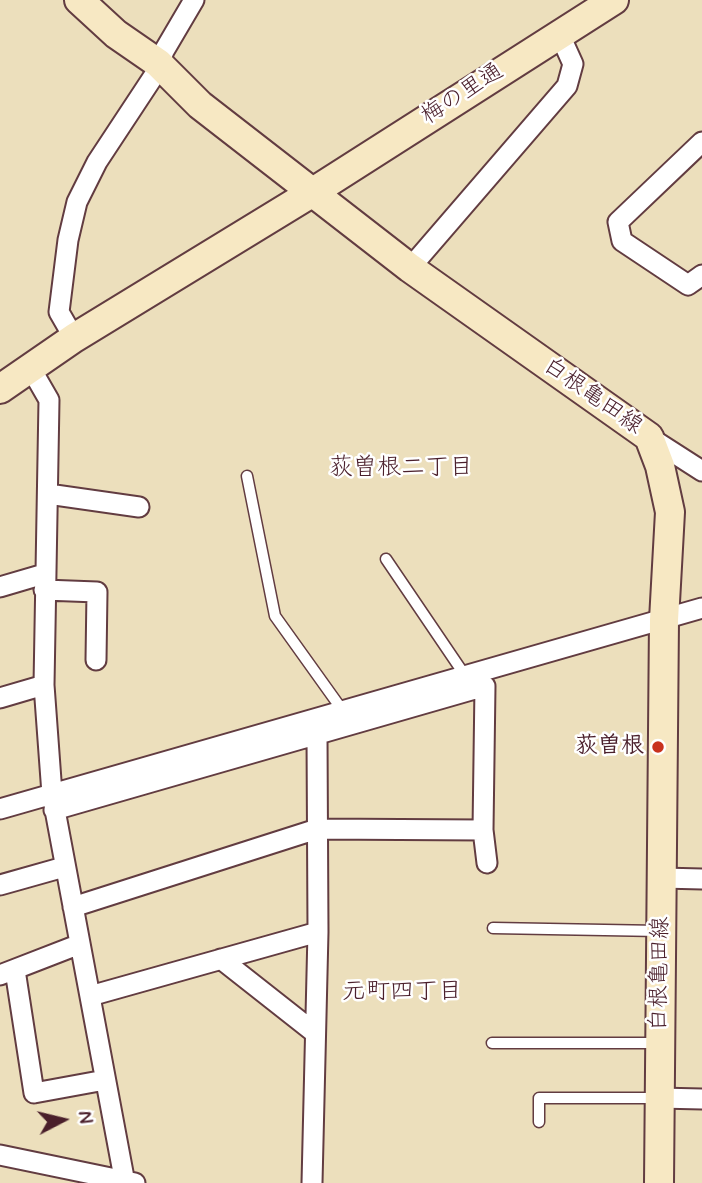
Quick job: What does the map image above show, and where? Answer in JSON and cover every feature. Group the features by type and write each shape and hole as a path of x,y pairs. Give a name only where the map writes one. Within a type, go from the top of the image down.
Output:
{"main road":[{"name":"白根亀田線","path":"79,0 116,34 158,63 200,105 410,268 649,437 660,466 670,512 664,620 659,1183"},
{"name":"梅の里通","path":"0,389 74,338 313,192 614,0"}],"street":[{"path":"74,338 58,312 68,240 77,202 97,162 155,74 158,63 194,0"},
{"path":"410,268 567,86 573,64 559,33"},
{"path":"702,142 618,222 622,242 688,285 702,275"},
{"path":"0,1156 129,1182 105,1080 53,802 44,685 49,400 30,367"},
{"path":"649,437 702,471"},
{"path":"48,494 139,507"},
{"path":"0,587 44,582 97,592 96,660"},
{"path":"53,802 464,674 702,608"},
{"path":"0,698 44,685"},
{"path":"0,809 53,802 317,735 485,686 483,830 487,863"},
{"path":"312,1183 318,932 317,735"},
{"path":"73,907 317,829 483,830"},
{"path":"0,885 64,867"},
{"path":"662,878 702,878"},
{"path":"89,996 318,932"},
{"path":"80,944 7,973 34,1093 105,1080"},
{"path":"220,959 315,1033"},
{"path":"659,1098 702,1099"}],"lane":[{"path":"247,476 275,616 343,711"},
{"path":"387,559 464,674"},
{"path":"493,928 661,931"},
{"path":"492,1043 660,1043"},
{"path":"539,1122 539,1098 659,1098"}],"place":[{"name":"荻曽根","path":"658,747"}],"district":[{"name":"荻曽根二丁目","path":"401,469"},
{"name":"元町四丁目","path":"402,993"}]}
